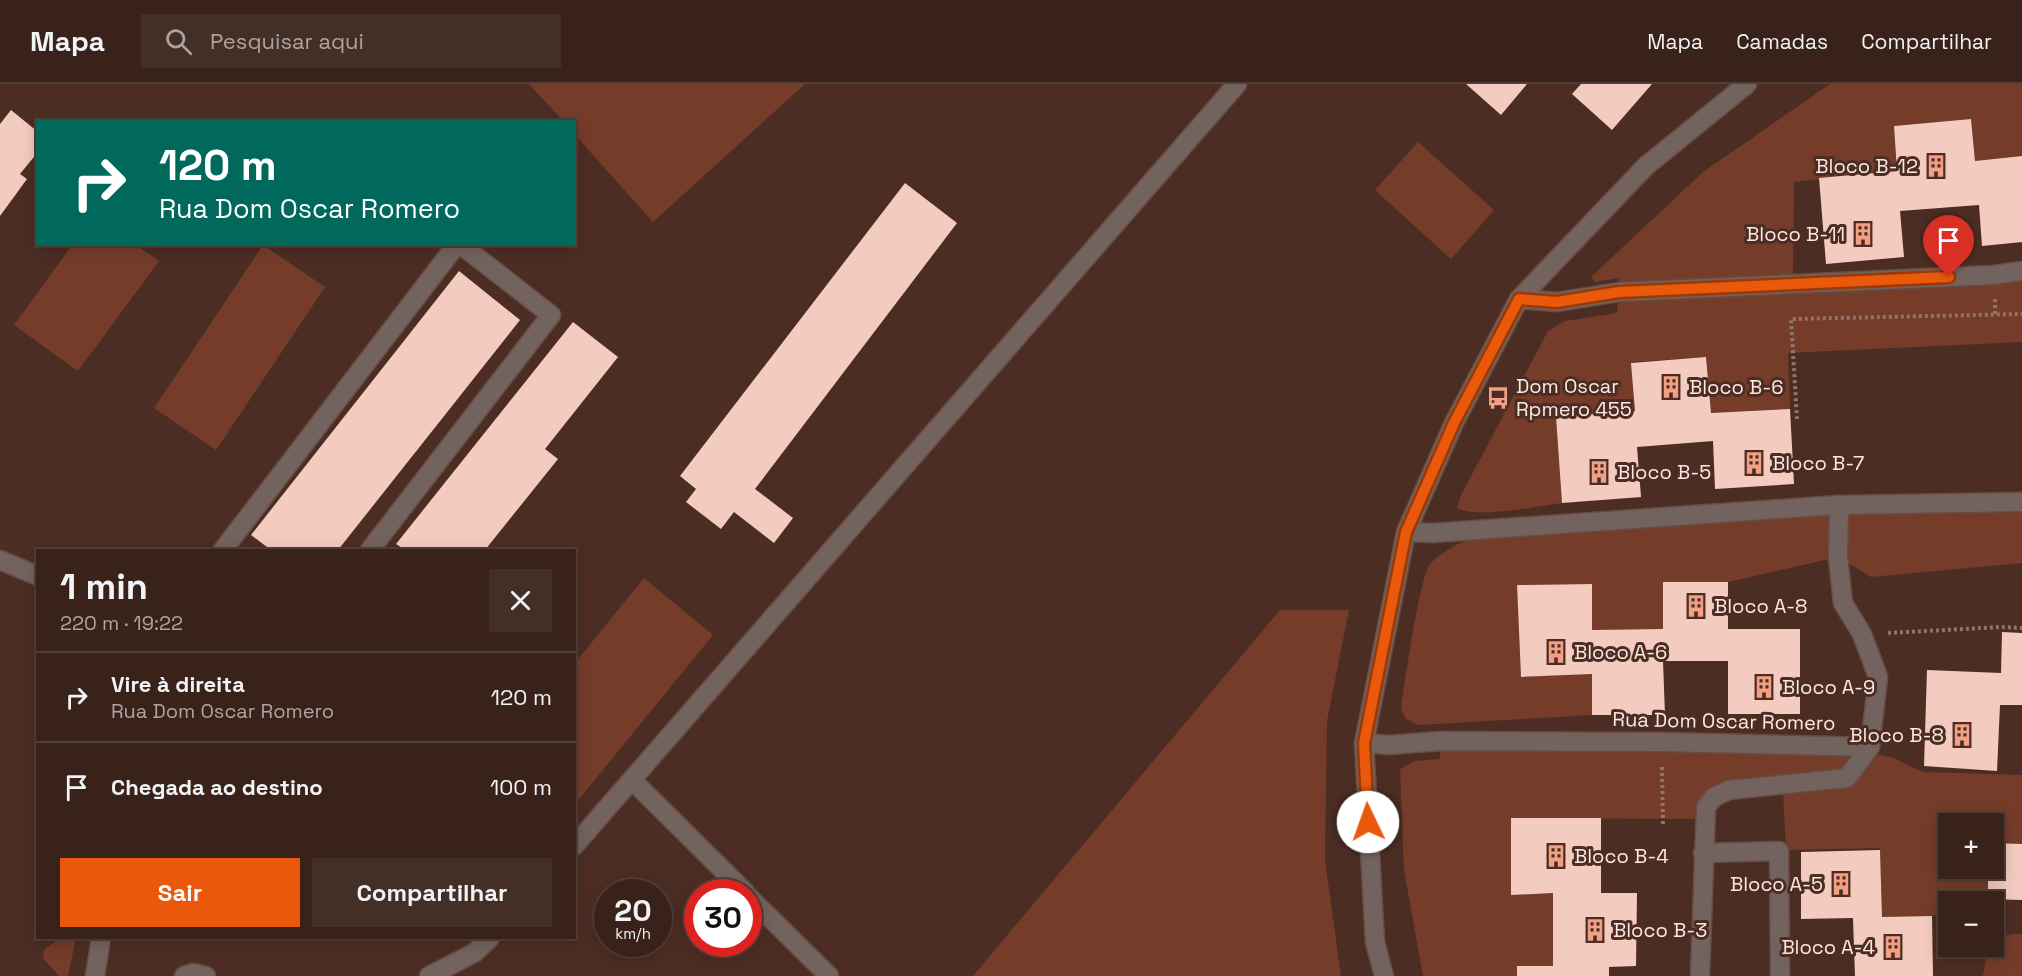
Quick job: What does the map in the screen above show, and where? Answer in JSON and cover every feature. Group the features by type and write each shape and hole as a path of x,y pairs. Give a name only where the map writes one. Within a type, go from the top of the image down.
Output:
{"street":[{"path":"576,844 1237,84"},
{"path":"1384,976 1375,942 1364,743 1406,532 1454,423 1519,299 1646,166 1747,84"},
{"path":"224,549 456,246"},
{"path":"371,549 551,315 461,246"},
{"path":"1519,299 1557,302 1619,292 2022,271"},
{"path":"1406,532 1433,533 1839,505 2022,502"},
{"path":"1700,976 1706,807 1714,797 1729,790 1847,778 1870,747 1878,677 1862,634 1843,603 1838,557 1839,505"},
{"path":"0,560 36,575"},
{"name":"Rua Dom Oscar Romero","path":"1364,743 1389,745 1441,741 1650,742 1870,747"},
{"path":"632,780 732,879"},
{"path":"1703,853 1779,851 1780,976"},
{"path":"762,910 830,976"},
{"path":"95,976 101,939"},
{"path":"429,976 474,953 489,939"},
{"path":"184,976 193,973 206,976"}],"path":[{"path":"1995,295 1995,315"},
{"path":"1797,420 1791,319 2022,314"},
{"path":"1862,634 2022,628"},
{"path":"1662,759 1663,826"}],"shaded area":[{"path":"529,84 805,84 653,222 576,136 576,120 562,120"},
{"path":"1830,84 2022,84 2022,156 1975,161 1971,119 1894,126 1897,171 1794,182 1793,284 2022,271 2022,342 1788,353 1790,409 1711,413 1706,357 1632,362 1635,411 1556,417 1562,503 1491,512 1465,511 1457,508 1460,497 1548,331 1565,321 1617,313 1619,278 1595,282 1591,277 1703,172"},
{"path":"1418,142 1494,210 1451,259 1375,190"},
{"path":"72,246 137,246 159,261 78,371 14,325"},
{"path":"262,246 325,287 216,450 154,408"},
{"path":"2022,503 2022,563 1871,577 1838,557 1728,582 1663,582 1663,629 1592,630 1591,584 1517,585 1521,677 1592,674 1592,715 1419,725 1406,719 1401,709 1417,609 1430,564 1452,547 1495,528"},
{"path":"644,578 713,635 576,803 576,662"},
{"path":"1280,610 1349,610 1327,721 1325,860 1341,976 973,976"},
{"path":"1441,741 1870,753 1891,757 1923,772 2022,775 2022,844 2004,843 2004,813 1938,813 1938,879 1988,879 1988,891 1938,891 1938,913 1932,916 1882,917 1880,848 1786,850 1783,792 1729,790 1705,819 1511,818 1511,894 1553,893 1553,966 1518,966 1517,976 1423,976 1404,870 1400,769 1414,761 1440,759"},
{"path":"2022,934 2022,976 1983,976 1986,957 2004,957 2004,936"},
{"path":"59,939 76,939 68,976 59,976 43,958 44,950"}],"building":[{"path":"1466,84 1527,84 1501,115"},
{"path":"1581,84 1652,84 1612,130 1572,94"},
{"path":"11,110 36,130 36,154 20,174 27,179 0,216 0,124"},
{"path":"1971,119 1975,161 2022,156 2022,242 1982,246 1979,205 1900,211 1904,257 1826,264 1819,178 1897,171 1894,126"},
{"path":"905,183 957,223 755,489 793,518 774,543 734,512 721,529 686,502 696,489 680,476"},
{"path":"459,271 520,320 339,549 270,549 251,535"},
{"path":"573,322 618,357 545,449 558,459 486,549 404,549 396,544"},
{"path":"1706,357 1711,413 1790,409 1794,484 1715,489 1713,441 1637,447 1641,497 1562,503 1556,417 1635,411 1631,363"},
{"path":"1663,582 1728,582 1728,629 1800,629 1800,714 1728,714 1728,661 1663,661 1665,715 1592,715 1592,674 1521,677 1517,585 1592,584 1592,630 1663,629"},
{"name":"Bloco B-8","path":"2002,632 2022,633 2022,705 2000,705 1997,771 1924,766 1927,670 2001,673"},
{"path":"1511,818 1601,818 1601,893 1637,893 1636,966 1609,967 1609,976 1517,976 1517,966 1553,966 1553,893 1511,895"},
{"path":"2004,843 2022,844 2022,900 2004,899 2004,891 1988,891 1988,879 2004,879"},
{"path":"1880,850 1882,917 1932,916 1933,976 1855,976 1853,918 1801,919 1801,852"}],"place":[{"name":"Bloco B-12","path":"1936,166"},
{"name":"Bloco B-11","path":"1863,234"},
{"name":"Bloco B-6","path":"1671,387"},
{"name":"Dom Oscar Rpmero 455","path":"1498,398"},
{"name":"Bloco B-7","path":"1754,463"},
{"name":"Bloco B-5","path":"1599,472"},
{"name":"Bloco A-8","path":"1696,606"},
{"name":"Bloco A-6","path":"1556,652"},
{"name":"Bloco A-9","path":"1764,687"},
{"name":"Bloco B-8","path":"1962,735"},
{"name":"Bloco B-4","path":"1556,856"},
{"name":"Bloco A-5","path":"1841,884"},
{"name":"Bloco B-3","path":"1595,930"},
{"name":"Bloco A-4","path":"1893,947"}],"route":[{"path":"1368,822 1364,743 1406,532 1454,423 1519,299 1557,302 1619,292 1949,277"}]}
